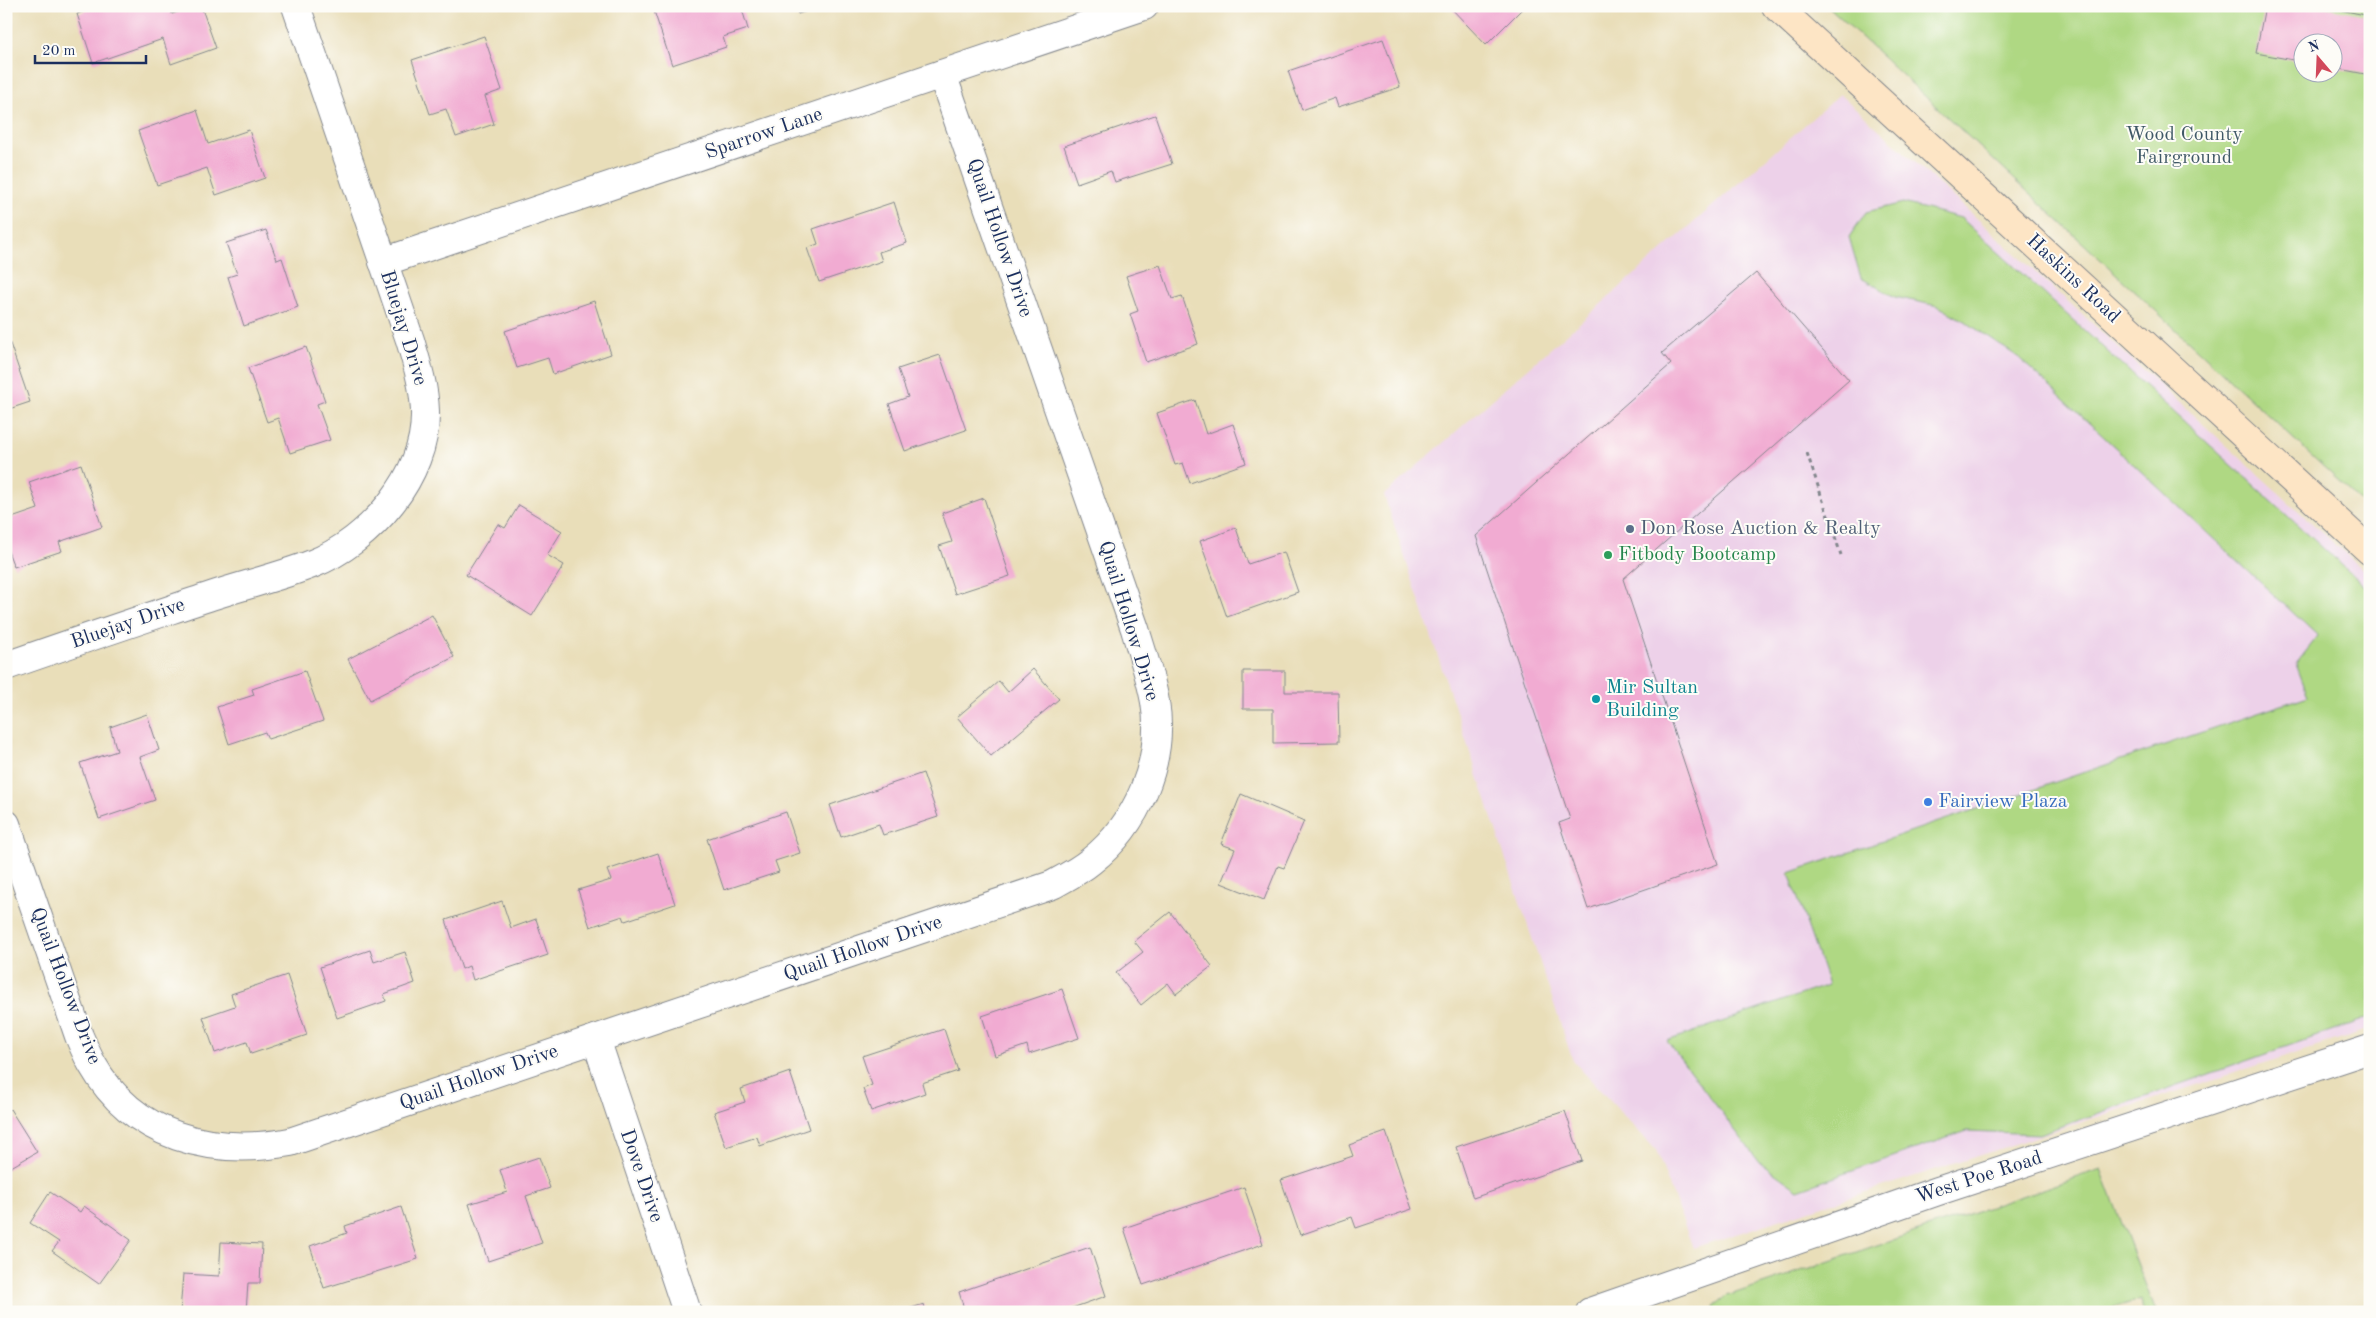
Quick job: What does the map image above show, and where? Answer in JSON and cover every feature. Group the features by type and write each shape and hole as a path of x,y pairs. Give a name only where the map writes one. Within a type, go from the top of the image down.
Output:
{"main road":[{"name":"Haskins Road","path":"1776,6 2370,552"}],"street":[{"name":"Bluejay Drive","path":"6,666 312,564 338,551 361,535 399,493 412,468 420,441 425,413 423,385 384,262 296,6"},
{"name":"Sparrow Lane","path":"384,262 1144,6"},
{"name":"Quail Hollow Drive","path":"6,824 79,1036 91,1064 108,1087 128,1108 152,1124 178,1137 205,1144 233,1148 262,1147 290,1142 1052,885 1090,862 1112,842 1130,817 1144,791 1153,762 1157,733 1155,703 1135,629 942,74"},
{"name":"Dove Drive","path":"596,1039 687,1312"},
{"name":"West Poe Road","path":"1590,1312 1938,1191 2370,1048"}],"path":[{"path":"1807,453 1841,555"}],"shaded area":[{"name":"Fairview Plaza","path":"1840,94 2370,576 2370,1029 1693,1248 1656,1150 1573,1061 1384,495"}],"green space":[{"name":"Wood County Fairground","path":"1828,6 2370,6 2370,510"},
{"path":"1903,203 1961,218 2370,591 2370,1017 2040,1134 1967,1131 1798,1190 1760,1163 1667,1041 1828,985 1789,873 2308,696 2296,664 2318,636 2018,357 1966,322 1938,306 1895,297 1861,278 1849,237 1866,212"},
{"path":"2101,1169 2156,1312 2143,1312 2141,1299 2102,1312 1716,1312 1714,1306 1727,1296"}],"building":[{"path":"98,6 170,6 172,14 195,6 201,6 216,48 171,64 163,39 93,63 77,14"},
{"path":"658,6 741,6 748,29 723,37 726,47 672,65 653,8"},
{"path":"796,6 820,6 820,7 798,14"},
{"path":"836,6 850,6 850,7 837,11"},
{"path":"1449,6 1525,6 1486,45"},
{"path":"2265,6 2321,6 2370,16 2370,75 2344,70 2344,32 2294,32 2294,60 2256,53"},
{"path":"484,36 502,90 485,96 494,124 456,137 446,109 430,114 412,60"},
{"path":"1383,39 1400,87 1338,107 1335,98 1302,110 1288,71"},
{"path":"197,110 208,144 249,130 265,178 216,195 207,168 157,185 138,131"},
{"path":"1155,115 1172,164 1115,182 1111,171 1077,183 1064,146"},
{"path":"894,202 907,243 879,252 882,261 819,282 807,248 818,244 813,229"},
{"path":"266,230 277,260 282,258 298,307 244,326 228,277 237,274 226,243"},
{"path":"1160,265 1172,299 1182,296 1198,344 1146,362 1130,314 1138,311 1126,276"},
{"name":"Mir Sultan Building","path":"1756,273 1849,380 1623,579 1718,864 1588,909 1559,823 1570,819 1476,536 1671,364 1662,353"},
{"path":"594,301 611,354 553,374 548,358 517,368 505,331"},
{"path":"6,332 30,402 6,410"},
{"path":"306,347 325,401 317,404 330,440 290,453 278,418 267,422 248,368"},
{"path":"940,355 966,430 905,451 889,404 908,397 898,369"},
{"path":"1195,400 1206,434 1233,424 1246,463 1190,483 1183,463 1175,465 1157,413"},
{"path":"81,464 102,527 59,542 62,551 14,567 6,546 6,520 38,509 29,482"},
{"path":"984,498 1010,576 955,594 939,546 952,542 942,513"},
{"path":"519,505 562,531 547,555 564,565 532,616 466,575 498,524 505,528"},
{"path":"1236,528 1248,564 1284,552 1298,592 1227,617 1200,541"},
{"path":"432,615 454,657 370,700 348,659"},
{"path":"1033,669 1059,699 991,756 957,717 999,681 1008,692"},
{"path":"305,671 323,721 268,739 265,732 229,744 217,707 254,695 252,689"},
{"path":"1243,671 1285,671 1285,692 1338,692 1339,742 1273,743 1273,709 1243,709"},
{"path":"147,714 159,750 140,757 155,800 99,819 80,763 117,751 110,727"},
{"path":"923,773 938,817 883,835 879,824 841,837 830,805"},
{"path":"1241,794 1304,821 1284,868 1278,866 1264,900 1221,883 1235,849 1221,844"},
{"path":"786,812 800,853 775,861 779,872 724,890 707,839"},
{"path":"658,853 675,904 625,921 623,916 590,927 578,890 611,880 607,870"},
{"path":"502,901 511,928 536,919 548,955 473,980 469,966 462,969 446,920"},
{"path":"1170,912 1212,966 1176,994 1168,983 1141,1005 1116,973 1143,952 1134,941"},
{"path":"370,950 374,962 405,952 415,983 384,994 386,1001 337,1018 320,967"},
{"path":"287,975 307,1035 251,1054 247,1042 215,1053 203,1017 235,1006 231,994"},
{"path":"1062,989 1079,1038 1029,1054 1027,1045 995,1056 982,1016"},
{"path":"944,1029 958,1071 922,1083 925,1093 871,1111 863,1089 872,1085 862,1056"},
{"path":"790,1072 809,1129 760,1146 757,1137 726,1147 714,1112 745,1102 741,1089"},
{"path":"10,1109 37,1152 6,1170 6,1112"},
{"path":"1565,1111 1582,1161 1473,1198 1456,1147"},
{"path":"1386,1132 1412,1209 1356,1228 1352,1217 1300,1235 1281,1180 1353,1156 1349,1145"},
{"path":"539,1157 550,1188 526,1196 542,1243 488,1261 469,1204 507,1192 500,1170"},
{"path":"1244,1187 1263,1244 1143,1285 1124,1228"},
{"path":"50,1192 80,1212 84,1206 131,1240 99,1284 52,1251 59,1242 30,1223"},
{"path":"401,1207 418,1259 324,1288 310,1246 347,1233 345,1226"},
{"path":"221,1242 262,1244 260,1283 248,1283 246,1312 180,1312 183,1274 219,1276"},
{"path":"1090,1247 1106,1296 1061,1312 965,1312 959,1292"},
{"path":"924,1304 926,1312 902,1312 902,1311"}],"place":[{"name":"Don Rose Auction & Realty","path":"1630,529"},
{"name":"Fitbody Bootcamp","path":"1608,555"},
{"name":"Mir Sultan Building","path":"1596,699"},
{"name":"Fairview Plaza","path":"1928,802"}]}
